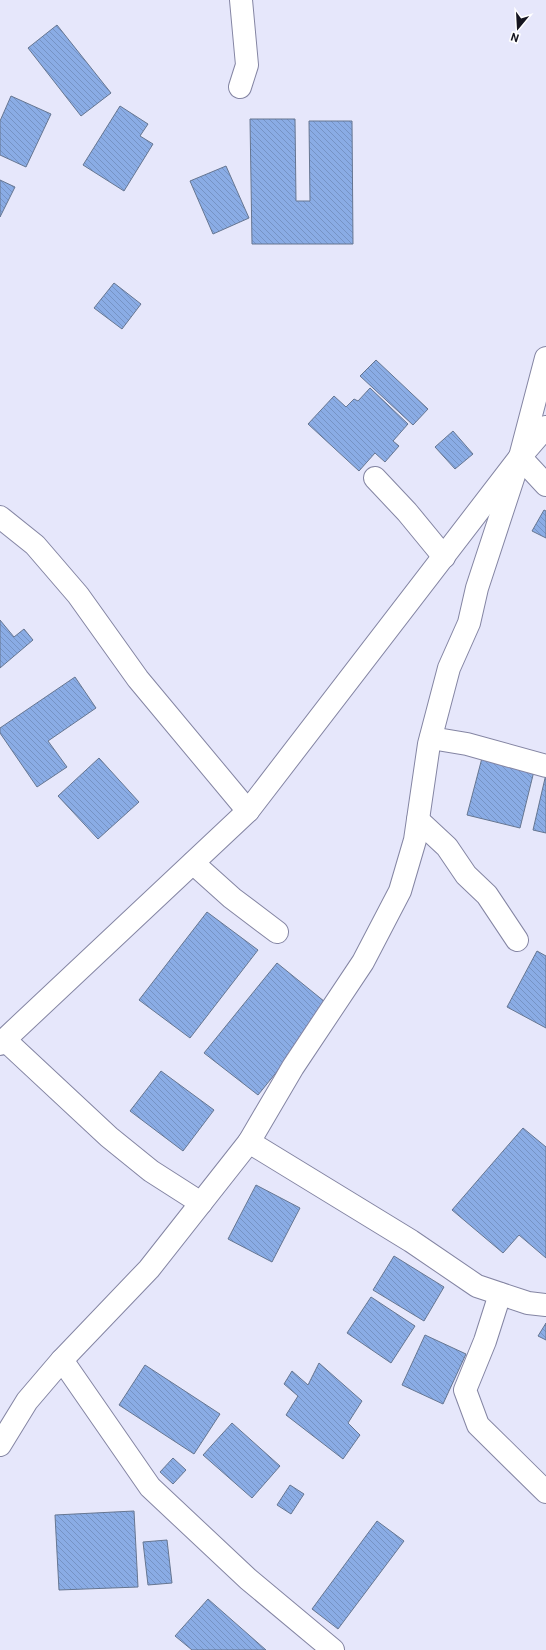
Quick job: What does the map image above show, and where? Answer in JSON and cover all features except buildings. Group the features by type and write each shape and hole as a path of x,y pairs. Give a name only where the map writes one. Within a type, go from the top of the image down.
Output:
{"street":[{"path":"240,87 247,65 241,0"},
{"path":"0,1445 27,1401 62,1360 149,1269 249,1142 293,1067 363,962 400,891 415,840 431,738 449,668 469,623 477,588 520,457 546,358"},
{"path":"201,1203 151,1171 109,1137 2,1042 248,811 520,457 546,427"},
{"path":"520,457 546,485"},
{"path":"375,478 407,512 444,557"},
{"path":"0,517 35,545 78,595 138,679 248,811"},
{"path":"431,738 467,744 546,766"},
{"path":"418,820 447,846 466,875 486,895 517,940"},
{"path":"193,863 232,898 277,932"},
{"path":"249,1142 411,1241 477,1286 528,1303 546,1305"},
{"path":"500,1294 485,1341 465,1390 478,1425 546,1492"},
{"path":"62,1360 150,1487 248,1579 333,1650"}]}
